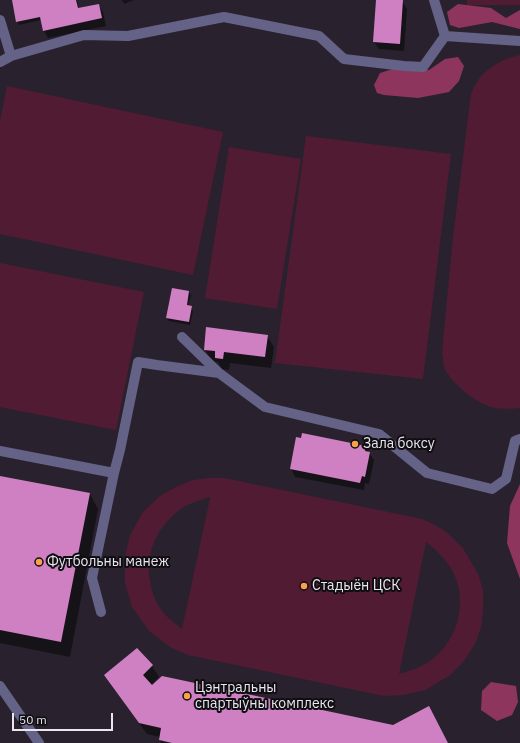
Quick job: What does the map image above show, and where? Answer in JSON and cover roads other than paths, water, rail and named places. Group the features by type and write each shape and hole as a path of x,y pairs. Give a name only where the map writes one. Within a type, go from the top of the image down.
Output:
{"lane":[{"path":"434,0 445,36"},
{"path":"0,62 11,56 84,35 128,36 224,17 320,36 344,59 404,66 424,67 445,36"},
{"path":"0,20 11,56"},
{"path":"445,36 520,41"},
{"path":"182,337 219,373 265,407 379,434 428,473 492,489 506,479 515,441 520,439"},
{"path":"101,612 92,578 138,362 219,373"},
{"path":"0,451 114,473"},
{"path":"0,686 39,743"}],"place":[{"name":"Зала боксу","path":"355,444"},
{"name":"Футбольны манеж","path":"39,562"},
{"name":"Стадыён ЦСК","path":"304,586"},
{"name":"Цэнтральны спартыўны комплекс","path":"187,696"}]}
